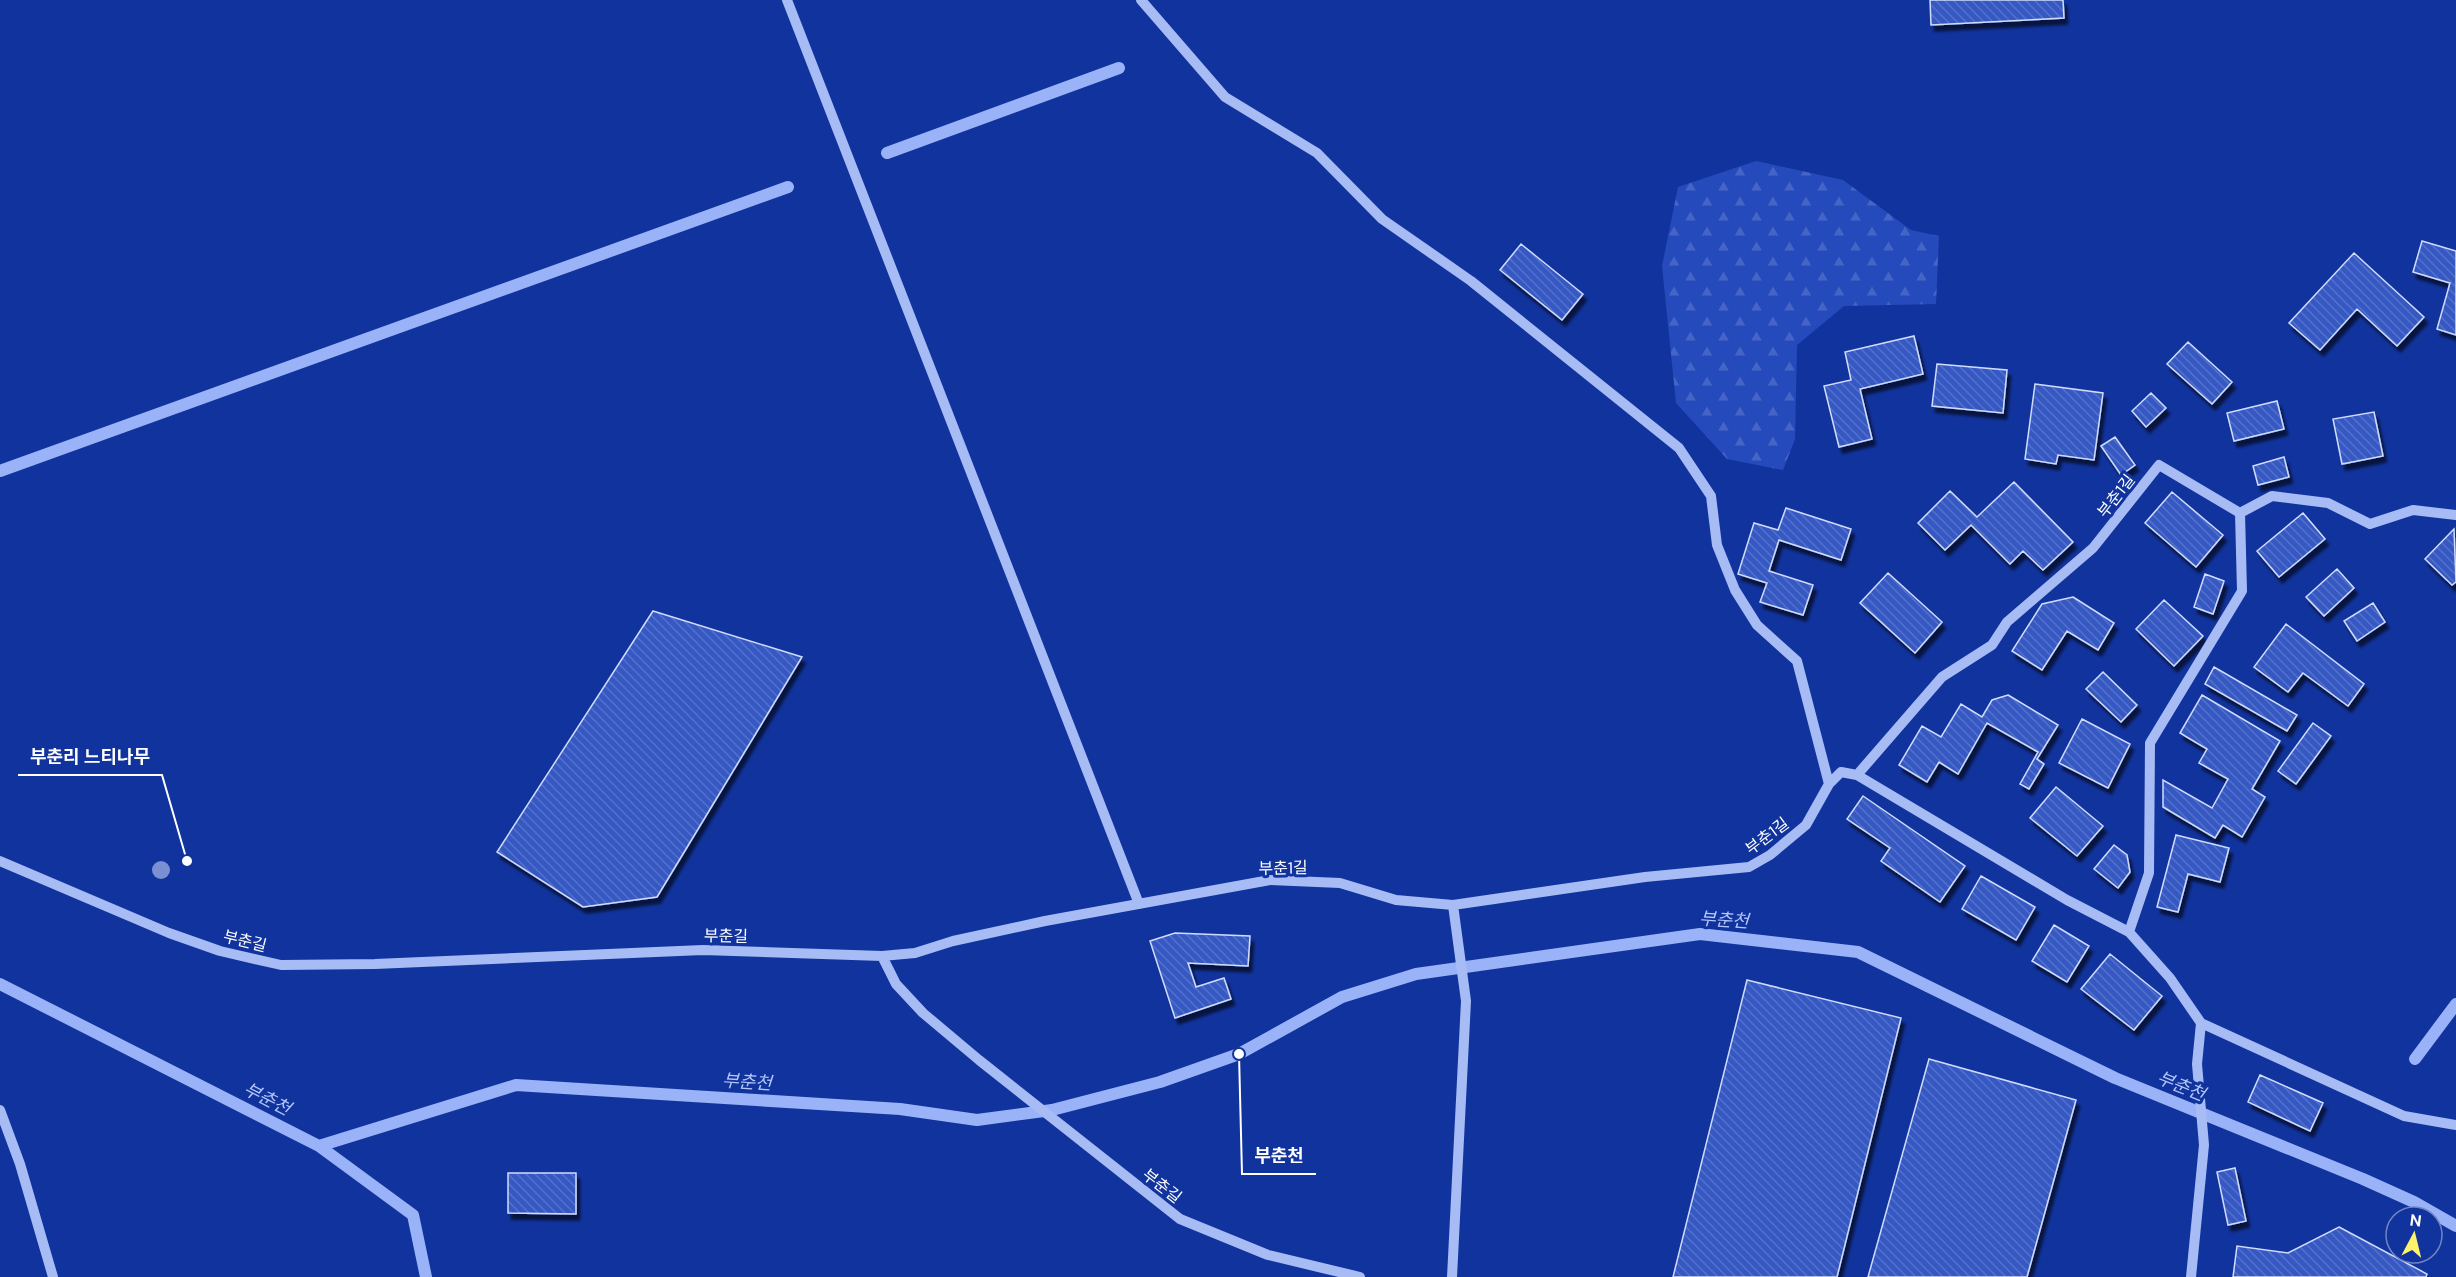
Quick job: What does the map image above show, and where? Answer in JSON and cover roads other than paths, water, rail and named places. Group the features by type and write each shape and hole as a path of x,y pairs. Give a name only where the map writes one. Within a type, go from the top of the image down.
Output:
{"street":[{"path":"787,0 1139,904"},
{"path":"1141,0 1225,97 1317,153 1382,219 1471,281 1679,448 1711,496 1717,546 1735,590 1756,625 1797,661 1829,784"},
{"name":"부춘1길","path":"1857,775 1942,676 1992,645 2007,622 2093,548 2159,465 2241,513"},
{"path":"2129,932 2149,873 2150,743 2242,591 2241,513 2272,496 2328,503 2370,524 2413,510 2456,515"},
{"path":"1829,784 1841,772 1857,775 2058,895 2129,932 2170,978 2201,1023 2404,1116 2456,1125"},
{"name":"부춘1길","path":"882,956 915,953 953,941 1270,880 1340,883 1396,900 1452,905 1645,877 1749,867 1770,855 1806,825 1829,784"},
{"path":"0,852 11,866"},
{"name":"부춘길","path":"0,861 179,936 220,951 281,965 375,964 703,950 882,956 896,984 923,1013 1180,1219 1268,1255 1360,1277"},
{"path":"1452,905 1466,1002 1452,1277"},
{"path":"2191,1277 2205,1144 2197,1064 2201,1023"},
{"path":"0,1110 20,1164 52,1277"}],"waterway":[{"path":"887,153 1119,68"},
{"path":"0,471 788,187"},
{"name":"부춘천","path":"0,984 319,1146 516,1085 900,1109 977,1120 1052,1110 1160,1082 1239,1054 1342,997 1416,974 1700,934 1858,952 2115,1078 2363,1179 2414,1202 2456,1226"},
{"path":"2415,1059 2456,1004"},
{"path":"319,1146 413,1215 426,1277"}],"place":[{"name":"부춘리 느티나무","path":"187,861"},
{"name":"부춘천","path":"1239,1054"}]}
